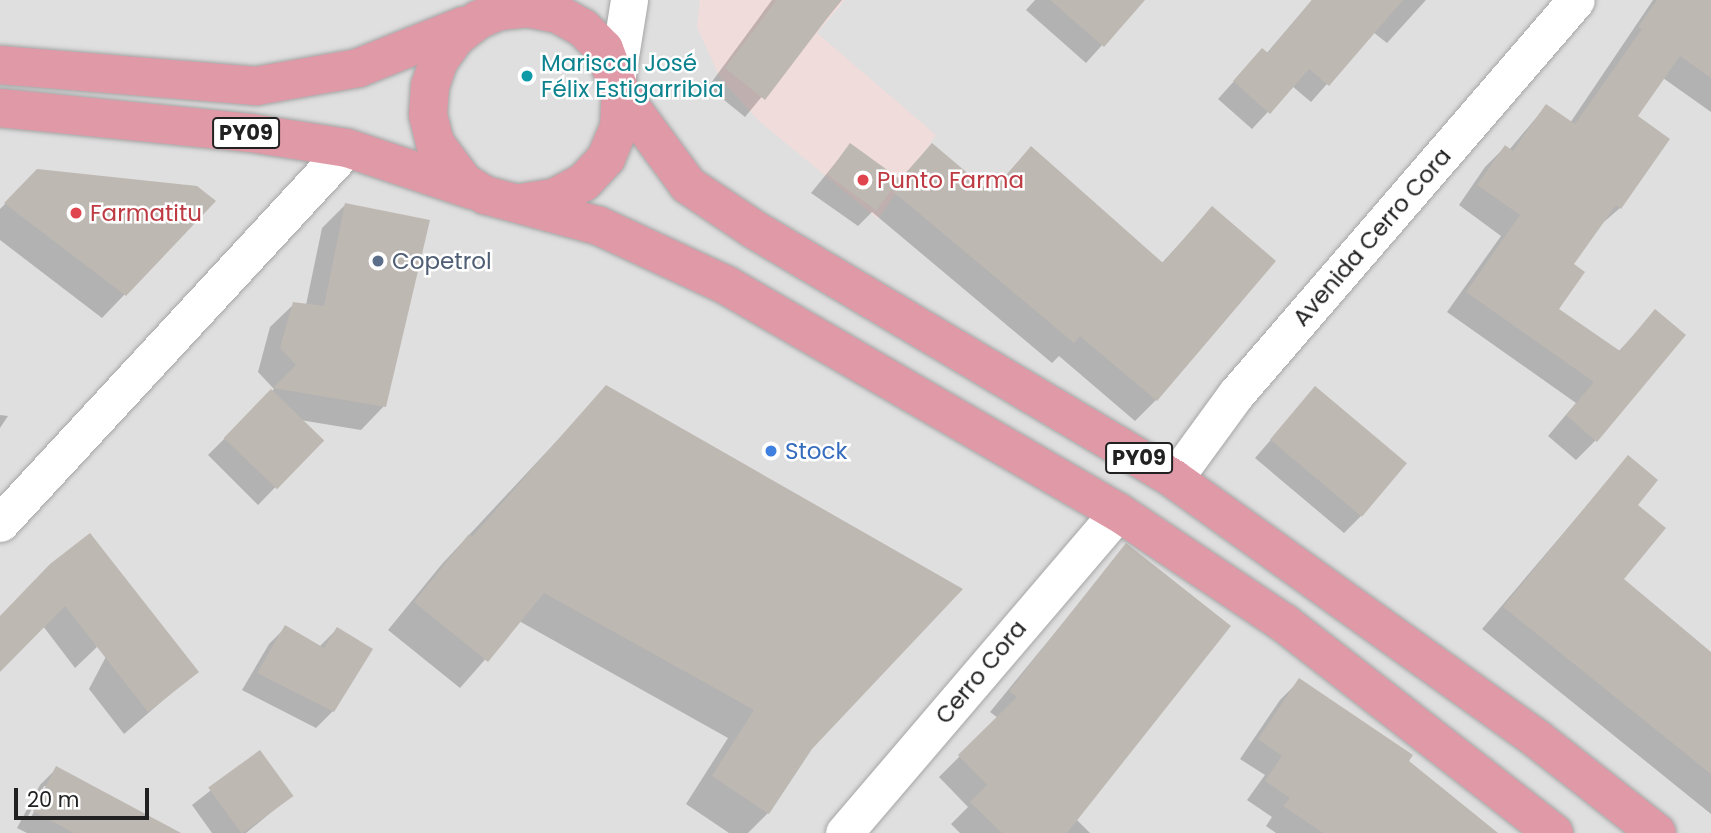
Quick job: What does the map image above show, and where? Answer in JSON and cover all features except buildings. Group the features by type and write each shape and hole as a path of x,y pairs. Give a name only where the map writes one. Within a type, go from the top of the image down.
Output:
{"highway":[{"name":"PY09","path":"0,65 256,86 358,68 496,10 528,8 566,18 583,28 604,49 619,85 688,185 755,230 1174,479 1536,739 1657,833"},
{"name":"PY09","path":"496,10 456,37 439,60 430,86 428,115 435,143 448,164 503,199 554,198 584,182 599,166 619,128 619,85"},
{"name":"PY09","path":"0,108 251,133 347,148 503,199 599,226 726,285 1118,512 1284,622 1555,833"}],"street":[{"path":"619,85 629,0"},
{"name":"Avenida Cerro Cora","path":"1174,479 1236,394 1576,0"},
{"path":"0,523 347,148"},
{"name":"Cerro Cora","path":"844,833 1118,512"}],"shaded area":[{"path":"0,0 1711,0 1711,833 0,833"},
{"path":"700,0 845,0 817,33 936,135 878,219 759,121 720,78 697,27"}],"place":[{"name":"Mariscal José Félix Estigarribia","path":"527,76"},
{"name":"Punto Farma","path":"863,180"},
{"name":"Farmatitu","path":"76,213"},
{"name":"Copetrol","path":"378,261"},
{"name":"Stock","path":"771,451"}]}
